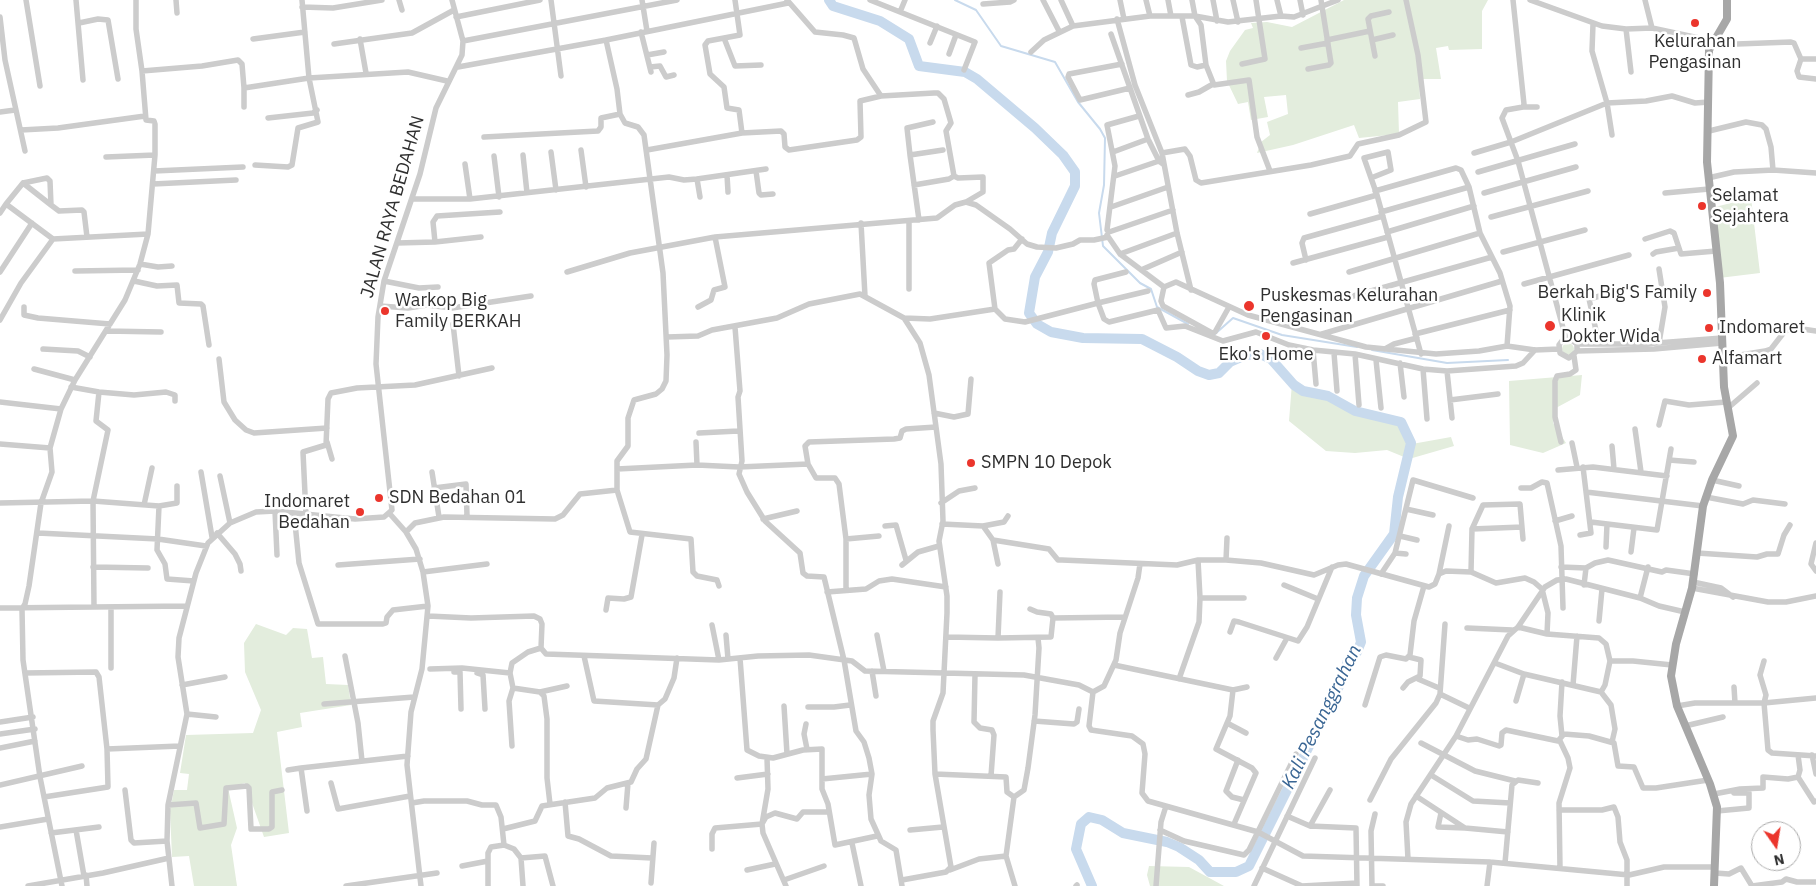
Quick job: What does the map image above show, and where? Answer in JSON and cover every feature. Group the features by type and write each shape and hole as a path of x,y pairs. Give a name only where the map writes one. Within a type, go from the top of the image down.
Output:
{"main road":[{"path":"1714,886 1717,811 1708,780 1677,706 1672,686 1672,665 1693,582 1703,506 1712,480 1733,439 1722,358 1716,251 1708,178 1708,55 1711,43 1727,19 1727,0"}],"street":[{"path":"26,0 40,86"},
{"path":"76,0 83,80"},
{"path":"61,883 40,777 26,673 22,609 25,604 38,533 41,504 52,472 50,448 61,409 75,380 117,315 134,282 148,234 155,155 155,124 154,121 146,120 136,29 136,0"},
{"path":"176,0 177,13"},
{"path":"255,165 288,167 292,165 298,128 318,122 309,78 302,0"},
{"path":"302,7 333,8 382,0"},
{"path":"399,0 402,10"},
{"name":"JALAN RAYA BEDAHAN","path":"390,514 392,510 378,386 375,341 384,281 412,199 436,108 448,81 458,67 462,55 463,41 452,0"},
{"path":"334,44 412,33 455,14 540,0"},
{"path":"551,0 559,48 561,76"},
{"path":"642,0 644,32 651,69 660,66 666,77 674,75"},
{"path":"463,41 677,0"},
{"path":"734,0 740,34 705,43 710,74 724,87 728,108 739,110 742,133"},
{"path":"870,0 881,2 900,12 973,41 975,44 964,70"},
{"path":"900,12 905,0"},
{"path":"983,4 1014,0"},
{"path":"1043,0 1059,32"},
{"path":"1061,0 1073,26"},
{"path":"1120,0 1120,19 1135,85 1162,153 1161,162"},
{"path":"1146,0 1150,16"},
{"path":"1168,0 1171,16"},
{"path":"1192,0 1196,16 1201,25 1206,65 1213,84"},
{"path":"1212,0 1218,21"},
{"path":"1234,0 1238,22"},
{"path":"1242,64 1265,59 1256,0"},
{"path":"1277,0 1281,16"},
{"path":"1300,0 1303,15"},
{"path":"1308,69 1331,63 1321,0"},
{"path":"1031,52 1044,40 1073,26 1150,16 1196,16 1218,21 1238,22 1281,16 1290,18 1322,8 1338,0"},
{"path":"1162,153 1185,149 1190,156 1196,180 1201,183 1350,156 1358,144 1399,136 1426,122 1418,55 1406,0"},
{"path":"1513,0 1521,58 1523,107"},
{"path":"1530,0 1593,24 1626,29 1652,28 1711,43 1784,41 1794,43 1800,59 1799,77 1816,79"},
{"path":"1645,0 1652,28"},
{"path":"458,67 737,14 788,1 815,32 854,38 863,69 881,96"},
{"path":"1375,56 1369,17 1389,12"},
{"path":"1182,17 1191,65 1197,67 1206,65"},
{"path":"0,18 2,61 25,151"},
{"path":"79,23 98,19 108,20 118,79"},
{"path":"1593,24 1592,51 1607,104 1612,135"},
{"path":"930,44 937,26"},
{"path":"1626,29 1631,72"},
{"path":"1301,48 1370,31"},
{"path":"253,39 305,32"},
{"path":"949,54 956,34"},
{"path":"1111,34 1148,140 1161,162 1191,290"},
{"path":"1372,40 1393,35"},
{"path":"724,38 731,60 735,66 761,66"},
{"path":"360,39 366,73"},
{"path":"606,40 617,88 620,114 625,123 641,129 647,150 660,247 667,337 665,383 656,394 634,399 628,416 628,446 616,461 617,490 628,530 642,535 691,539 693,572 697,576 717,580 718,586"},
{"path":"647,55 664,52"},
{"path":"1800,59 1816,59"},
{"path":"142,71 202,66 238,60 242,64 244,107"},
{"path":"1122,64 1070,74 1068,78 1080,100 1130,88"},
{"path":"244,88 309,78 366,73 415,72 448,81"},
{"path":"1188,95 1199,92 1213,84 1249,80 1257,137 1270,171"},
{"path":"647,150 742,133 781,131 784,134 785,147 789,150 857,140 861,138 860,101 881,96 934,92 942,96 951,120 951,125 946,130 954,176"},
{"path":"1474,153 1510,142 1607,104 1646,101 1672,96 1694,103 1709,102"},
{"path":"1537,107 1506,110 1502,114 1518,161 1538,242 1566,339"},
{"path":"0,112 15,110"},
{"path":"268,118 314,113 317,110"},
{"path":"484,137 598,131 601,128 602,118 620,114"},
{"path":"21,130 58,128 146,116"},
{"path":"1139,116 1108,123 1107,130 1113,152 1115,176 1107,235 1120,254 1164,287"},
{"path":"919,220 907,128 933,122"},
{"path":"1709,131 1746,122 1759,123 1768,135 1773,170"},
{"path":"1113,152 1148,140"},
{"path":"1478,172 1575,144"},
{"path":"581,150 586,187"},
{"path":"910,155 943,150"},
{"path":"551,152 556,190"},
{"path":"1371,178 1391,170 1388,152 1380,152 1364,158 1395,258 1421,354"},
{"path":"106,157 155,155"},
{"path":"523,155 528,193"},
{"path":"494,156 499,196"},
{"path":"1115,176 1161,162"},
{"path":"465,164 470,199"},
{"path":"154,170 243,167"},
{"path":"1484,192 1576,167"},
{"path":"1310,214 1456,168 1463,174 1469,187 1480,234 1502,281 1510,310 1507,346"},
{"path":"412,199 470,199 651,179 698,179 766,169"},
{"path":"1708,178 1734,172 1773,170 1816,173"},
{"path":"756,171 759,193 761,195 773,194"},
{"path":"727,175 728,192"},
{"path":"567,272 660,247 715,237 940,217 955,205 966,202 983,192 982,177 958,178 954,176 949,179 914,185"},
{"path":"0,213 22,183 49,179 51,205"},
{"path":"698,179 700,197"},
{"path":"153,184 236,180"},
{"path":"22,183 60,211 84,212 87,237"},
{"path":"1111,207 1168,187"},
{"path":"1306,260 1302,243 1304,238 1469,187"},
{"path":"1665,193 1709,189"},
{"path":"1491,217 1588,191"},
{"path":"966,202 976,205 1027,244 1041,248 1056,248 1073,244 1080,240 1094,240 1173,210"},
{"path":"6,204 53,239 148,234"},
{"path":"1293,263 1474,206"},
{"path":"435,242 433,222 437,216 500,212"},
{"path":"908,221 909,289"},
{"path":"0,272 32,223"},
{"path":"860,223 865,296"},
{"path":"1504,252 1585,230"},
{"path":"1645,238 1672,231 1681,254 1716,251"},
{"path":"1120,254 1177,233"},
{"path":"1349,272 1480,234"},
{"path":"698,307 711,300 714,290 724,287 715,237"},
{"path":"397,243 481,238"},
{"path":"0,320 21,283 53,239"},
{"path":"1022,239 1014,249 1008,250 989,263 994,309 1005,319 1025,322 1044,319 1148,291"},
{"path":"1653,254 1679,248"},
{"path":"1141,270 1182,252"},
{"path":"1524,284 1629,255"},
{"path":"1346,298 1492,257"},
{"path":"140,264 158,267 172,266"},
{"path":"1659,269 1665,307 1659,343"},
{"path":"75,271 138,270"},
{"path":"1126,272 1095,280 1094,284 1098,303 1105,321 1158,310 1164,326 1171,329 1185,326 1223,341 1251,332 1290,345 1314,350 1354,354 1424,369 1447,371 1516,366 1523,363 1535,350"},
{"path":"384,281 419,288 438,287"},
{"path":"1320,335 1502,281"},
{"path":"134,282 157,286 177,285 179,303 201,304 203,306 209,344"},
{"path":"1164,287 1176,282 1248,315 1320,335 1385,350 1421,354 1480,351 1507,346 1535,350 1559,349"},
{"path":"1164,287 1161,301 1163,306 1212,333 1215,332 1229,307"},
{"path":"1599,344 1589,299 1625,289"},
{"path":"667,337 698,336 712,330 780,318 800,307 856,294 865,296 904,318 915,333 922,349 942,464 942,524 939,534 946,587 945,673 942,698 933,725 935,774 950,870"},
{"path":"380,306 408,308 428,305 445,309 531,296"},
{"path":"24,307 24,315 38,318 110,324"},
{"path":"904,318 930,319 994,309"},
{"path":"1385,350 1394,344 1416,336 1510,310"},
{"path":"453,324 460,376"},
{"path":"734,327 740,392 738,397 738,431 742,461 739,467 744,487 763,519 797,549 805,575 824,577 844,660 850,705 857,735 866,746 872,774 869,809 877,836 881,841 896,850 902,883 950,870 979,859 1006,856"},
{"path":"1722,358 1771,349 1785,331 1796,328 1816,331"},
{"path":"106,331 161,332"},
{"path":"1559,349 1559,345 1566,339 1574,340 1576,370 1556,378 1555,417 1561,442"},
{"path":"1559,349 1565,357 1576,350 1599,344 1722,341"},
{"path":"1576,350 1654,349 1722,341"},
{"path":"43,349 78,351 90,357"},
{"path":"1314,350 1316,384"},
{"path":"1334,353 1337,391"},
{"path":"1354,354 1359,405"},
{"path":"219,359 224,402 235,420 246,430 254,433 327,428"},
{"path":"1376,360 1382,408"},
{"path":"1400,363 1404,397"},
{"path":"332,458 327,442 328,399 331,393 378,386 405,387 492,368"},
{"path":"34,369 75,380"},
{"path":"1424,369 1427,419"},
{"path":"1447,371 1452,418"},
{"path":"934,413 954,417 968,414 971,379"},
{"path":"1659,426 1666,401 1689,405 1727,405 1756,383"},
{"path":"71,387 134,395 166,392 175,395 175,401"},
{"path":"94,607 93,502 108,430 96,422 99,392"},
{"path":"1450,400 1498,394"},
{"path":"0,402 61,409"},
{"path":"846,590 846,539 837,480 833,478 816,478 808,464 805,446 809,442 894,439 900,438 902,431 906,429 936,427"},
{"path":"1635,429 1641,472"},
{"path":"699,433 738,431"},
{"path":"306,514 303,451 324,446 327,442"},
{"path":"696,442 698,465"},
{"path":"1572,443 1580,467 1591,522 1591,534 1580,535"},
{"path":"0,444 50,448"},
{"path":"1612,446 1614,470"},
{"path":"1591,522 1657,530 1663,503 1670,449"},
{"path":"1669,460 1694,462"},
{"path":"617,469 698,465 739,467 808,464"},
{"path":"1558,470 1580,467 1667,476"},
{"path":"144,504 152,468"},
{"path":"200,472 214,535 235,554 240,564 240,570"},
{"path":"432,472 438,517"},
{"path":"220,476 230,523"},
{"path":"1382,574 1395,553 1413,480 1473,498"},
{"path":"1712,480 1739,486"},
{"path":"1521,488 1532,488 1542,482 1547,482 1561,546 1563,608"},
{"path":"434,488 466,484 467,516"},
{"path":"0,503 93,502 159,506 177,503 177,486"},
{"path":"941,503 959,491 975,488"},
{"path":"406,532 415,523 438,517 555,519 563,515 580,494 617,490"},
{"path":"1586,492 1663,503 1703,506"},
{"path":"1706,497 1743,504 1752,500 1785,504"},
{"path":"1471,572 1472,529 1480,508 1487,504 1520,504 1523,539"},
{"path":"159,506 158,554 165,564 167,578 194,581"},
{"path":"1406,509 1433,514"},
{"path":"275,511 277,555"},
{"path":"172,886 167,841 168,805 187,714 178,648 187,606 206,546 214,535 230,523 256,512 275,511 355,519 384,517 390,514 406,532 420,559 428,616 422,668 414,697 408,756 410,796 420,886"},
{"path":"763,519 797,511"},
{"path":"294,513 299,563 318,624 385,624 393,610 428,606"},
{"path":"942,524 983,526 1004,522 1008,516"},
{"path":"1555,521 1572,516"},
{"path":"1606,547 1607,524"},
{"path":"885,526 896,525 904,562 922,550 940,546"},
{"path":"1698,553 1755,557 1778,554 1784,535 1790,525"},
{"path":"983,526 993,540 998,564"},
{"path":"993,540 1049,549 1058,560 1177,565 1198,560 1226,560 1261,563 1314,576 1332,567 1346,564 1424,586 1434,586 1439,574 1449,526"},
{"path":"1472,529 1522,527"},
{"path":"1631,552 1634,528"},
{"path":"38,533 93,534 206,546"},
{"path":"606,610 608,598 627,599 631,596 642,535"},
{"path":"846,539 879,536"},
{"path":"1400,536 1417,540"},
{"path":"1226,560 1227,538"},
{"path":"1816,543 1811,565 1816,571"},
{"path":"1395,553 1406,554"},
{"path":"338,565 420,559"},
{"path":"1179,679 1197,629 1200,598 1198,560"},
{"path":"1561,567 1586,568 1595,562 1608,560 1648,567 1662,572 1666,570 1693,582 1722,588 1733,597 1780,602 1816,596"},
{"path":"423,572 487,564"},
{"path":"1140,564 1138,578 1125,617 1114,665 1104,686 1093,693 1089,721 1091,730 1126,734 1141,741 1145,754 1143,796 1148,801 1234,824 1260,833 1303,856 1490,862 1629,875 1664,867 1715,870 1730,874 1741,868 1752,886 1782,882 1786,879 1816,882"},
{"path":"94,567 148,568"},
{"path":"1230,632 1234,621 1298,641 1332,567"},
{"path":"1640,598 1648,567"},
{"path":"1584,585 1586,568"},
{"path":"1439,574 1446,571 1471,572 1496,583 1525,578 1534,582 1542,590 1548,613 1547,634"},
{"path":"827,592 866,589 879,581 892,579 946,587"},
{"path":"1467,628 1512,630 1518,627 1542,590 1552,581 1561,579 1640,598 1659,606 1685,612"},
{"path":"1284,585 1318,599"},
{"path":"1409,657 1414,621 1424,586"},
{"path":"1599,621 1602,589"},
{"path":"998,638 1000,592"},
{"path":"1200,598 1244,598"},
{"path":"0,608 187,606"},
{"path":"111,608 111,668"},
{"path":"1030,608 1037,612 1050,614 1053,618 1125,617"},
{"path":"428,616 471,618 534,616 540,618 542,624 541,648 546,654 718,660 809,655 852,661 861,670 1038,677 1079,684 1093,693"},
{"path":"946,637 1051,637 1053,618"},
{"path":"1370,800 1391,759 1436,703 1439,691 1445,624"},
{"path":"712,625 718,660"},
{"path":"1518,627 1547,634 1594,637 1604,641 1610,661 1606,685 1601,692"},
{"path":"1408,858 1407,816 1416,796 1431,775 1442,754 1456,736 1484,678 1495,663 1512,630"},
{"path":"726,635 728,660"},
{"path":"878,635 884,671"},
{"path":"1574,685 1578,636"},
{"path":"1015,886 1006,856 1014,797 1023,791 1024,788 1034,721 1038,677 1038,638"},
{"path":"1276,658 1287,638"},
{"path":"512,746 509,701 513,688 510,673 512,663 528,652 541,648"},
{"path":"1365,705 1380,656 1386,655 1406,659 1409,657 1421,660 1418,679"},
{"path":"345,656 354,701 362,761"},
{"path":"584,656 594,701 658,704 665,699 674,678 677,658"},
{"path":"740,658 746,749 750,753 767,758 779,758 807,749 821,748 823,751 822,789 829,812 835,846 877,836"},
{"path":"1610,661 1672,665"},
{"path":"1764,661 1760,675 1766,695 1764,703 1768,750 1772,753 1814,755 1816,774"},
{"path":"1495,663 1524,674 1601,692 1611,706 1614,729 1612,742 1618,766 1634,766 1643,788 1656,788 1708,780"},
{"path":"1114,665 1233,690 1247,687"},
{"path":"422,668 482,673 485,709"},
{"path":"430,669 462,668 510,673"},
{"path":"872,671 876,696"},
{"path":"26,673 96,672 99,677 107,749 108,787 44,797"},
{"path":"460,672 461,709"},
{"path":"1516,701 1524,674"},
{"path":"975,675 974,722 980,728 992,730 994,735 991,776"},
{"path":"182,685 225,677"},
{"path":"1403,688 1408,682 1418,679 1469,708"},
{"path":"1560,868 1559,802 1570,769 1561,738 1562,682"},
{"path":"513,688 540,692 567,686"},
{"path":"1734,687 1735,704"},
{"path":"1233,690 1232,710 1216,749 1256,772 1234,824"},
{"path":"540,692 544,696 547,710 547,778 550,804"},
{"path":"324,704 414,697"},
{"path":"1677,706 1695,703 1764,703 1816,698"},
{"path":"503,829 535,820 540,808 550,804 594,798 604,789 634,780 637,769 646,760 658,704"},
{"path":"808,707 850,705"},
{"path":"784,706 787,754"},
{"path":"1034,721 1074,724 1077,720 1079,709"},
{"path":"187,714 216,717"},
{"path":"0,722 33,717"},
{"path":"1685,726 1723,717"},
{"path":"1227,723 1246,733"},
{"path":"806,724 804,734 807,749"},
{"path":"0,734 35,729"},
{"path":"1456,736 1465,739 1477,739 1500,746 1502,733 1506,730 1561,738 1589,736 1612,742"},
{"path":"0,748 35,741"},
{"path":"1421,743 1475,771 1515,781 1538,783"},
{"path":"107,749 180,746"},
{"path":"1160,830 1184,841 1244,855 1260,833 1296,754"},
{"path":"1798,755 1800,770 1798,777 1814,802 1816,801"},
{"path":"288,770 408,756"},
{"path":"767,758 768,774 762,824 765,840 785,883 824,866"},
{"path":"1254,886 1272,841 1287,816 1315,758"},
{"path":"1238,760 1226,791 1232,797 1244,800"},
{"path":"0,785 82,766"},
{"path":"301,768 307,811"},
{"path":"737,778 768,774"},
{"path":"822,779 872,774"},
{"path":"935,774 1007,778 1007,792 1014,797"},
{"path":"1431,775 1473,801 1510,803"},
{"path":"1714,796 1740,789 1763,788 1763,777 1788,779 1798,777"},
{"path":"1505,863 1511,787 1515,781"},
{"path":"331,783 335,804 338,809 410,796"},
{"path":"626,808 628,783"},
{"path":"168,805 196,803 200,828 224,824 226,788 247,786 249,788 251,829 269,829 272,827 272,792 282,790"},
{"path":"125,790 131,840 134,843 167,841"},
{"path":"1310,826 1330,790"},
{"path":"1714,796 1736,792 1749,793 1749,808 1717,811"},
{"path":"1416,796 1465,828"},
{"path":"412,803 424,801 467,801 482,805 493,805 498,809 503,829 504,845"},
{"path":"565,802 568,836 579,839 611,856 652,858"},
{"path":"1156,886 1160,830 1166,806"},
{"path":"1560,810 1597,810 1614,807 1629,875 1628,886"},
{"path":"762,824 766,817 775,813 797,819 803,812 829,812"},
{"path":"1441,812 1438,827 1508,832"},
{"path":"1262,868 1302,886 1357,884 1375,814"},
{"path":"1287,816 1310,826 1356,828 1372,886 1383,886"},
{"path":"0,827 48,819"},
{"path":"712,849 712,834 715,828 762,824"},
{"path":"51,833 99,827"},
{"path":"910,830 944,827"},
{"path":"76,830 87,886"},
{"path":"651,883 654,843"},
{"path":"852,843 861,886"},
{"path":"488,886 488,861 491,847 504,845 514,849 521,858 523,886"},
{"path":"521,858 545,856 553,886"},
{"path":"28,886 61,883 169,858"},
{"path":"462,866 488,861"},
{"path":"1487,886 1490,862"},
{"path":"747,870 775,864"},
{"path":"346,886 437,873"}],"green space":[{"path":"1344,0 1488,0 1482,11 1482,49 1449,50 1448,46 1436,48 1441,79 1419,79 1420,99 1398,102 1399,134 1359,138 1354,125 1293,145 1257,153 1261,142 1270,135 1267,122 1288,114 1286,95 1264,97 1268,117 1251,120 1248,102 1238,104 1227,81 1226,61 1230,51 1245,30 1253,28 1251,23 1267,22 1292,27"},
{"path":"1751,198 1760,273 1719,278 1711,208"},
{"path":"1566,343 1570,343 1574,349 1570,355 1566,355 1562,351 1562,347"},
{"path":"1582,375 1580,395 1554,409 1553,423 1566,443 1543,453 1510,445 1509,381"},
{"path":"1292,383 1302,393 1325,394 1362,413 1391,418 1407,427 1412,444 1451,437 1454,446 1409,459 1387,450 1355,453 1326,451 1289,421"},
{"path":"256,624 286,635 293,628 307,629 312,658 323,657 326,684 348,685 351,705 300,713 302,727 277,732 289,833 264,837 245,783 228,788 237,828 231,845 237,886 194,886 189,856 172,857 170,811 174,790 187,790 189,774 180,773 186,735 253,733 261,710 245,672 244,643"},
{"path":"1149,866 1189,867 1224,886 1150,886 1147,875"}],"waterway":[{"name":"Kali Pesanggrahan","path":"829,0 833,6 880,21 909,39 919,66 965,72 977,79 1035,128 1063,155 1075,172 1075,186 1052,233 1048,252 1035,277 1029,313 1037,324 1051,332 1083,338 1142,339 1177,357 1198,371 1209,375 1219,373 1230,362 1246,355 1260,354 1271,359 1294,385 1303,391 1328,396 1355,411 1401,422 1411,443 1398,497 1394,534 1364,576 1357,598 1356,615 1361,642 1357,652 1348,660 1344,676 1249,866 1236,872 1210,872 1199,860 1179,847 1167,842 1123,833 1102,820 1089,817 1081,824 1076,849 1092,886"},
{"path":"955,0 976,10 1001,46 1055,62 1078,102 1105,138 1104,185 1099,213 1103,246 1140,283 1151,289 1157,307 1188,324"},
{"path":"1215,334 1233,318 1282,335 1357,347"},
{"path":"1372,350 1447,363 1508,360"}],"place":[{"name":"Kelurahan Pengasinan","path":"1695,23"},
{"name":"Selamat Sejahtera","path":"1702,206"},
{"name":"Berkah Big'S Family","path":"1707,293"},
{"name":"Puskesmas Kelurahan Pengasinan","path":"1249,306"},
{"name":"Warkop Big Family BERKAH","path":"385,311"},
{"name":"Klinik Dokter Wida","path":"1550,326"},
{"name":"Indomaret","path":"1709,328"},
{"name":"Eko's Home","path":"1266,336"},
{"name":"Alfamart","path":"1702,359"},
{"name":"SMPN 10 Depok","path":"971,463"},
{"name":"SDN Bedahan 01","path":"379,498"},
{"name":"Indomaret Bedahan","path":"360,512"}]}
